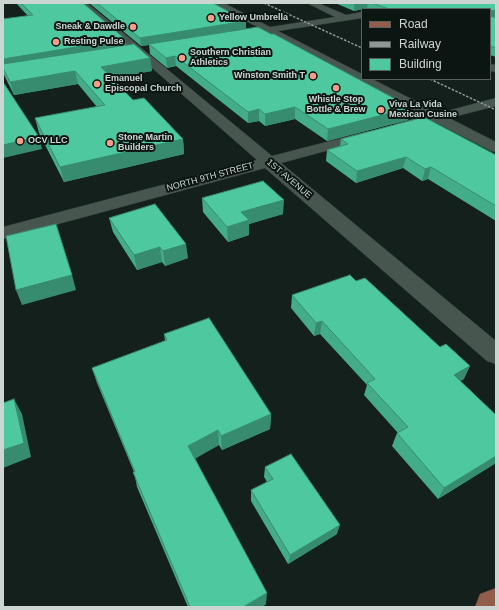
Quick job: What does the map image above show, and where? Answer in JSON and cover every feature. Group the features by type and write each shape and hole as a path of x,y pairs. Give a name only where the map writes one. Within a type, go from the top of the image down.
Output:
{"street":[{"name":"1ST AVENUE","path":"82,3 144,50 269,162 496,355"},
{"path":"217,3 361,78"},
{"path":"311,3 359,22"},
{"path":"222,38 345,17"},
{"path":"123,54 144,50"},
{"path":"365,80 496,148"},
{"name":"NORTH 9TH STREET","path":"3,233 491,104"}],"building":[{"path":"21,3 83,3 125,39 3,59 3,19 33,15"},
{"path":"97,3 213,3 246,21 140,38"},
{"path":"372,3 496,3 496,10 491,11 491,8 386,8"},
{"path":"491,16 496,18 496,48 491,46"},
{"path":"258,27 271,34 274,34 410,108 328,129 295,107 265,114 259,109 248,112 175,56 166,58 149,44"},
{"path":"134,44 150,58 101,67 133,100 144,98 183,139 60,167 35,118 105,105 75,71 10,82 3,68 3,64"},
{"path":"3,82 39,137 3,145"},
{"path":"424,117 496,155 496,206 431,167 425,169 406,157 357,171 327,150 348,144 341,139"},
{"path":"263,181 284,200 241,212 249,220 227,227 202,198"},
{"path":"155,204 186,244 163,251 160,247 134,255 109,218"},
{"path":"56,224 72,275 16,290 6,236"},
{"path":"350,275 356,281 365,278 440,347 446,344 470,366 454,375 496,415 496,456 444,488 397,433 408,427 367,383 375,379 322,321 316,323 292,295"},
{"path":"209,318 271,414 221,436 218,430 188,446 267,593 243,607 190,607 133,472 135,472 92,368 167,340 164,334"},
{"path":"14,399 24,443 3,450 3,403"},
{"path":"291,454 340,525 290,555 251,490 273,479 265,467"}],"railway":[{"path":"264,3 361,48"},
{"path":"432,80 496,110"}],"place":[{"name":"Yellow Umbrella","path":"211,18"},
{"name":"Sneak & Dawdle","path":"133,27"},
{"name":"Resting Pulse","path":"56,42"},
{"name":"Southern Christian Athletics","path":"182,58"},
{"name":"Winston Smith T","path":"313,76"},
{"name":"Emanuel Episcopal Church","path":"97,84"},
{"name":"Whistle Stop Bottle & Brew","path":"336,88"},
{"name":"Viva La Vida Mexican Cusine","path":"381,110"},
{"name":"OCV LLC","path":"20,141"},
{"name":"Stone Martin Builders","path":"110,143"}]}
